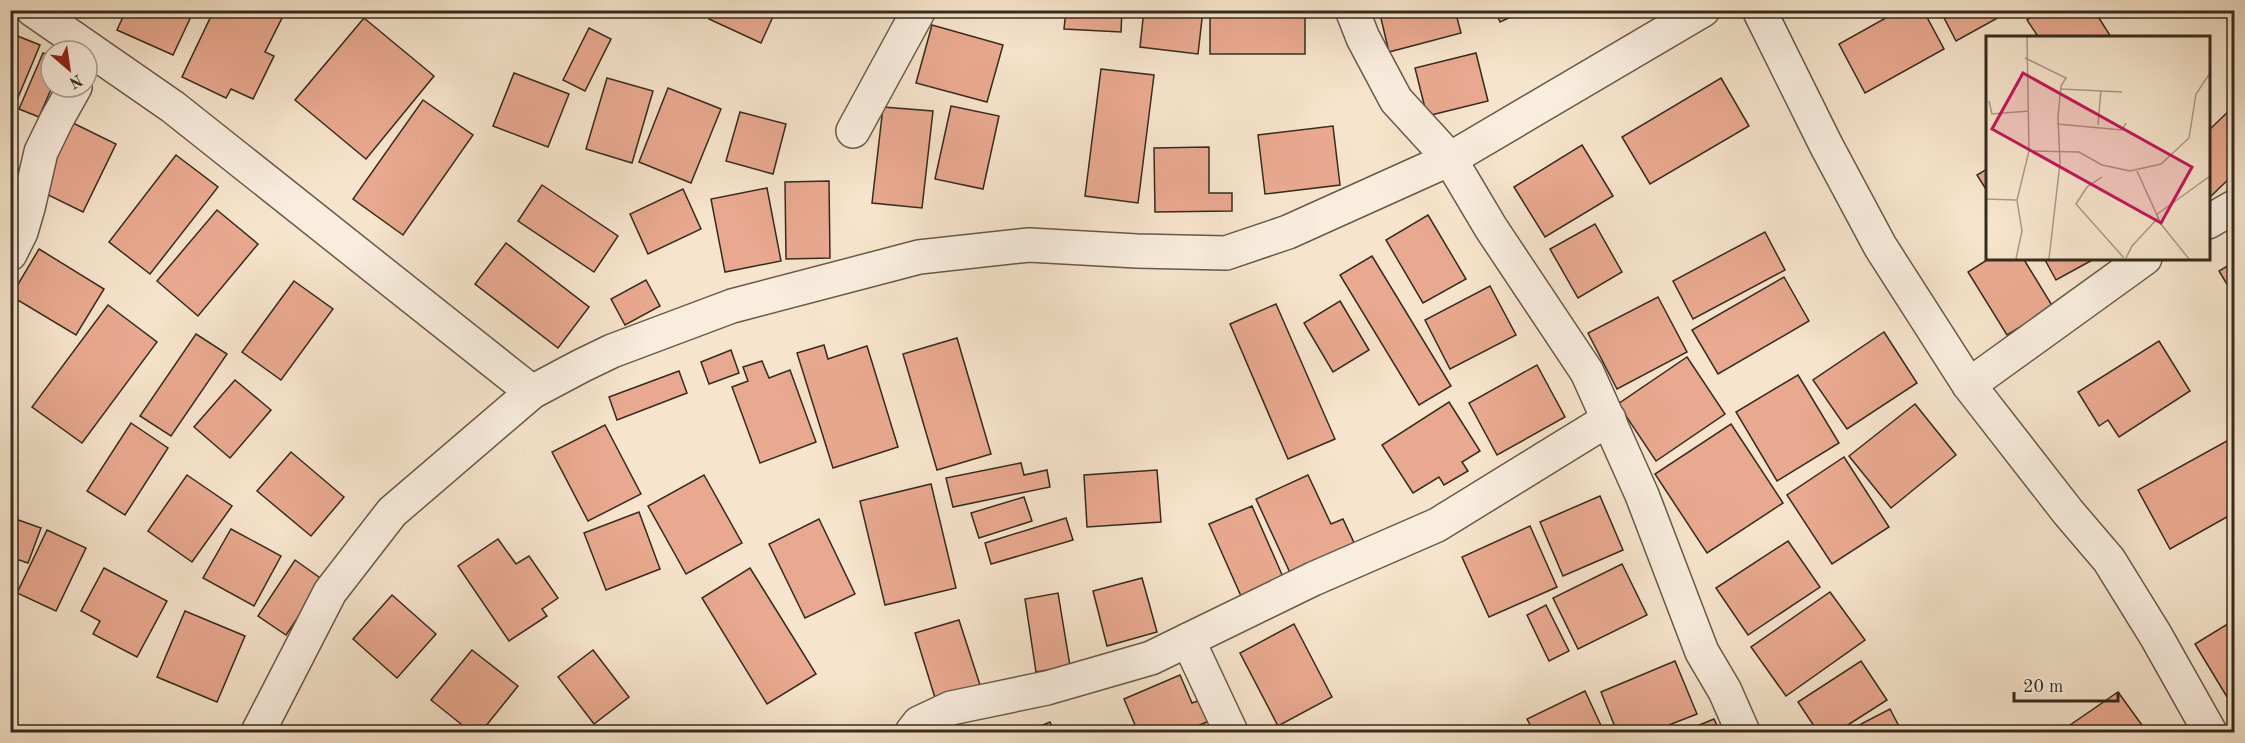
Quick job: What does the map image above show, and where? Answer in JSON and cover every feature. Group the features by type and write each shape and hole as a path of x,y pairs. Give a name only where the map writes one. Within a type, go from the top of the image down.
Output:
{"street":[{"path":"33,10 68,21 79,39"},
{"path":"853,131 919,10"},
{"path":"1352,10 1363,38 1396,100 1450,159 1491,228 1587,372 1642,495 1702,652 1725,691 1743,732"},
{"path":"258,732 330,592 392,512 532,392 612,351 732,306 919,257 1029,245 1226,253 1288,232 1450,159 1703,10"},
{"path":"1759,10 1826,145 1880,246 1969,385 2067,512 2109,560 2156,636 2210,732"},
{"path":"99,65 173,107 532,392"},
{"path":"10,254 21,232 41,152 68,99"},
{"path":"2209,221 2235,207"},
{"path":"1969,385 2142,260"},
{"path":"912,732 919,723 951,708 1047,688 1151,658 1313,579 1437,525 1609,419"},
{"path":"1188,640 1231,732"}],"building":[{"path":"126,10 194,10 173,55 117,30"},
{"path":"214,10 276,10 284,14 265,52 274,56 253,99 231,89 226,98 182,77"},
{"path":"712,10 776,10 761,43 709,19"},
{"path":"1066,10 1122,10 1121,32 1064,29"},
{"path":"1144,10 1203,10 1198,54 1140,47"},
{"path":"1210,10 1305,10 1305,54 1210,54"},
{"path":"1379,10 1455,10 1461,33 1389,52"},
{"path":"1495,10 1526,10 1500,22"},
{"path":"1900,10 1923,10 1944,49 1865,93 1839,44"},
{"path":"1940,10 2000,10 2003,15 1956,41"},
{"path":"2041,10 2094,10 2110,36 2038,36 2027,20"},
{"path":"364,18 434,76 366,159 295,100"},
{"path":"932,25 1003,45 987,102 916,83"},
{"path":"589,28 611,39 585,91 563,80"},
{"path":"10,33 39,45 39,47 14,107 10,106"},
{"path":"1476,53 1488,101 1427,116 1415,68"},
{"path":"39,62 39,99 47,99 39,117 19,109"},
{"path":"1101,69 1154,75 1138,203 1085,196"},
{"path":"514,73 569,94 548,147 493,126"},
{"path":"607,78 653,91 632,163 586,149"},
{"path":"1721,78 1749,126 1650,184 1622,137"},
{"path":"668,88 721,109 691,183 639,162"},
{"path":"423,100 473,135 403,235 353,199"},
{"path":"951,106 999,116 983,189 935,179"},
{"path":"2234,106 2234,174 2209,198 2209,130"},
{"path":"883,107 933,111 922,208 872,203"},
{"path":"740,112 786,124 773,174 726,161"},
{"path":"73,123 116,144 83,212 40,191"},
{"path":"1333,126 1340,185 1265,194 1258,135"},
{"path":"1582,145 1613,196 1545,237 1514,187"},
{"path":"1209,147 1209,193 1232,193 1232,211 1155,212 1154,148"},
{"path":"176,155 218,187 150,274 109,242"},
{"path":"1986,170 1986,189 1977,175"},
{"path":"829,181 830,258 786,259 785,182"},
{"path":"542,185 618,236 594,272 518,221"},
{"path":"767,188 781,261 725,272 711,199"},
{"path":"683,189 701,229 648,254 630,214"},
{"path":"217,210 258,244 198,316 157,281"},
{"path":"1428,215 1466,279 1423,303 1386,240"},
{"path":"1595,224 1622,272 1578,298 1550,249"},
{"path":"1765,232 1785,270 1693,319 1673,281"},
{"path":"506,243 589,307 558,348 475,284"},
{"path":"39,249 104,289 76,335 11,296"},
{"path":"1372,256 1451,386 1419,405 1340,275"},
{"path":"1987,260 2024,260 2053,307 2007,335 1968,272"},
{"path":"2045,260 2092,260 2056,280"},
{"path":"2234,262 2234,296 2219,271"},
{"path":"1784,277 1809,321 1718,374 1692,330"},
{"path":"646,280 660,306 625,325 611,299"},
{"path":"294,281 333,309 281,380 242,352"},
{"path":"1490,286 1516,335 1450,369 1425,320"},
{"path":"1658,297 1687,352 1617,389 1588,333"},
{"path":"1340,301 1369,350 1333,372 1304,323"},
{"path":"1276,304 1335,439 1288,459 1230,324"},
{"path":"108,305 157,342 82,443 32,407"},
{"path":"1884,332 1917,383 1847,429 1813,380"},
{"path":"196,334 227,354 171,436 140,416"},
{"path":"957,338 991,454 937,470 903,354"},
{"path":"2159,341 2190,391 2119,437 2108,420 2099,426 2078,392"},
{"path":"824,345 828,359 867,346 898,447 833,468 797,353"},
{"path":"731,350 739,373 709,384 701,362"},
{"path":"1687,357 1725,414 1656,461 1618,404"},
{"path":"762,361 769,378 790,370 816,442 760,463 732,387 748,381 743,367"},
{"path":"1537,365 1565,417 1497,455 1469,403"},
{"path":"679,371 687,393 617,420 609,397"},
{"path":"1798,375 1839,443 1777,481 1736,412"},
{"path":"235,380 271,410 230,458 194,427"},
{"path":"1449,402 1480,451 1462,462 1468,471 1444,485 1439,477 1413,493 1382,445"},
{"path":"1915,404 1956,455 1891,508 1849,456"},
{"path":"131,423 168,448 125,515 87,491"},
{"path":"1731,424 1783,503 1707,553 1655,474"},
{"path":"605,425 641,494 588,521 552,452"},
{"path":"2234,437 2234,513 2170,549 2138,490"},
{"path":"291,452 344,497 311,536 257,491"},
{"path":"1844,457 1889,527 1832,564 1787,495"},
{"path":"10,459 18,463 10,481"},
{"path":"1021,463 1024,475 1047,470 1050,487 953,507 946,478"},
{"path":"1157,470 1161,522 1087,527 1084,475"},
{"path":"187,475 232,506 192,562 148,531"},
{"path":"704,475 742,543 686,574 648,506"},
{"path":"1308,475 1331,524 1343,519 1356,547 1292,577 1256,499"},
{"path":"931,484 956,588 885,605 860,501"},
{"path":"1600,496 1623,550 1563,576 1540,522"},
{"path":"1024,497 1032,521 979,538 971,513"},
{"path":"1252,506 1283,577 1241,596 1209,524"},
{"path":"639,512 660,569 606,590 584,533"},
{"path":"10,517 41,528 28,563 10,557"},
{"path":"1066,518 1073,540 991,564 985,543"},
{"path":"819,519 855,594 805,618 769,544"},
{"path":"1530,526 1557,587 1489,617 1462,557"},
{"path":"231,529 281,556 254,606 203,578"},
{"path":"47,530 86,548 56,611 17,593"},
{"path":"498,539 516,564 529,556 558,598 542,609 547,616 509,641 458,566"},
{"path":"1788,541 1820,587 1748,635 1716,588"},
{"path":"295,560 323,580 286,635 258,616"},
{"path":"1622,564 1647,615 1578,649 1553,598"},
{"path":"104,568 167,601 137,657 93,634 100,621 81,611"},
{"path":"750,568 816,674 767,704 702,598"},
{"path":"1142,578 1157,632 1107,646 1093,591"},
{"path":"1830,592 1865,640 1786,696 1751,647"},
{"path":"1058,593 1070,666 1036,672 1025,599"},
{"path":"392,595 436,634 397,678 353,639"},
{"path":"1546,605 1569,651 1549,661 1527,615"},
{"path":"185,611 245,636 217,702 157,677"},
{"path":"959,620 981,688 936,701 915,633"},
{"path":"2234,620 2234,693 2227,697 2195,644"},
{"path":"1294,624 1332,697 1278,726 1240,653"},
{"path":"472,650 518,686 481,732 471,732 431,700"},
{"path":"593,650 629,697 594,724 558,677"},
{"path":"1675,661 1697,714 1651,732 1617,732 1601,692"},
{"path":"1861,661 1887,700 1837,732 1818,732 1798,702"},
{"path":"1180,675 1192,703 1203,699 1212,720 1197,726 1200,732 1138,732 1124,699"},
{"path":"1585,691 1604,732 1534,732 1527,719"},
{"path":"2118,692 2147,732 2060,732"},
{"path":"1890,709 1902,732 1862,732 1859,725"},
{"path":"1714,719 1720,732 1682,732"},
{"path":"1050,722 1055,732 1026,732"}]}
